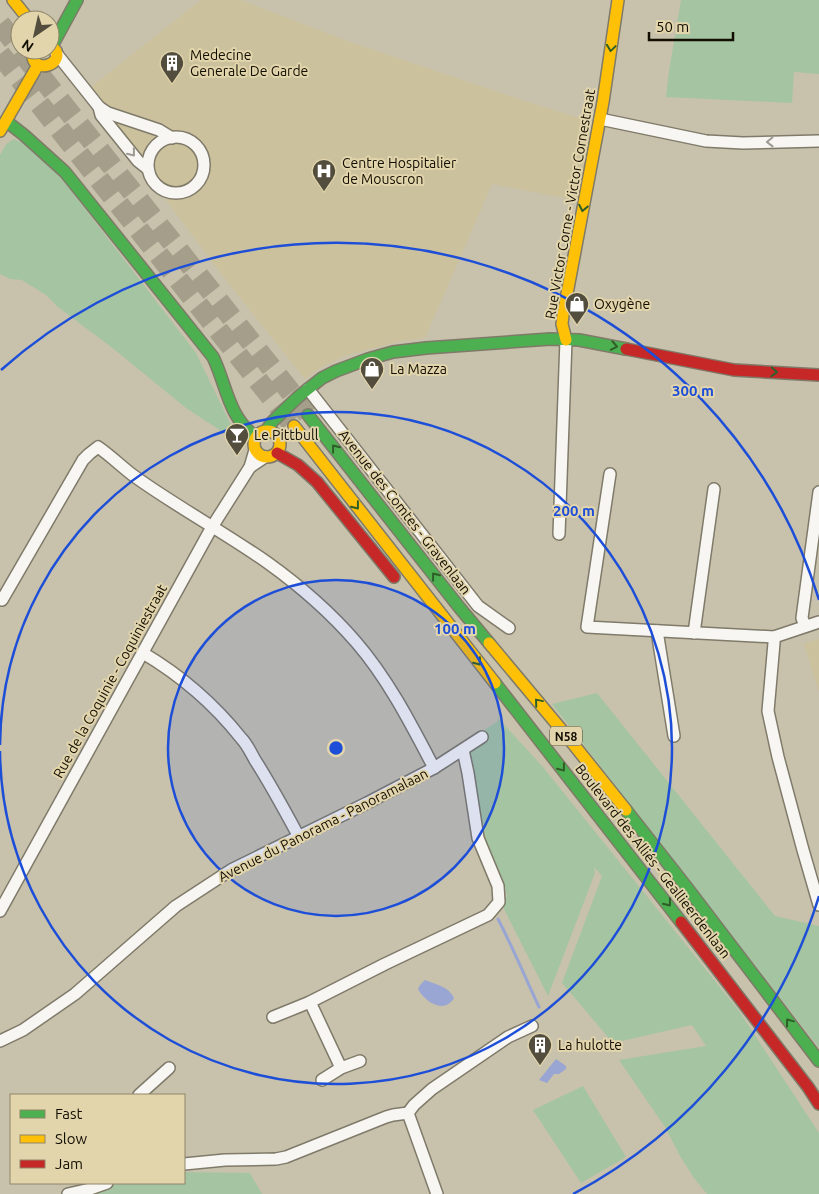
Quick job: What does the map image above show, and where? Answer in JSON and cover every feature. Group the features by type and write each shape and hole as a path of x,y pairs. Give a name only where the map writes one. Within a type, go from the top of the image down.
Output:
{"main road":[{"path":"13,0 21,10"},
{"name":"Rue Victor Corne - Victor Cornestraat","path":"566,340 562,324 600,119 618,0"},
{"path":"60,17 74,4"},
{"path":"60,33 74,4"},
{"path":"34,60 44,66"},
{"path":"0,132 44,66 55,60"},
{"path":"6,121 24,134 65,172 213,357 220,368 233,410 244,429 266,434"},
{"name":"Rue de la Coquinie - Coquiniestraat","path":"255,450 254,441 276,426 279,417 287,408 322,378 368,358 393,352 541,340 566,340 590,342 734,370 819,375"},
{"name":"Boulevard des Alliés - Geallieerdenlaan","path":"308,415 460,607 588,762 819,1061"},
{"name":"Boulevard des Alliés - Geallieerdenlaan","path":"294,426 677,915 819,1104"},
{"name":"Rue de la Coquinie - Coquiniestraat","path":"266,434 278,437 280,445 277,453 266,457"},
{"path":"255,450 266,457"},
{"path":"277,453 298,465 317,482 401,586"},
{"path":"466,664 499,701 532,730"}],"street":[{"path":"60,57 99,107 158,130 172,138"},
{"path":"44,66 60,68 73,75"},
{"path":"99,107 101,115 138,161 148,169"},
{"path":"110,126 121,117"},
{"path":"600,119 706,141 819,141"},
{"path":"180,137 190,141 197,146 203,158 204,168 199,182 186,192 171,193 157,186 152,180 148,169 148,162 153,150 160,142 172,138 180,137"},
{"name":"Rue Victor Corne - Victor Cornestraat","path":"559,534 566,340"},
{"name":"Avenue des Comtes - Gravenlaan","path":"308,389 478,606 509,628"},
{"path":"1,601 83,460 98,447 134,476 255,554 288,578 341,625 357,643 389,688 412,725 434,768"},
{"name":"Rue de la Coquinie - Coquiniestraat","path":"0,911 212,527 250,467 255,450"},
{"name":"Rue de la Coquinie - Coquiniestraat","path":"250,467 266,457"},
{"path":"610,474 587,626 774,637 819,622"},
{"path":"694,632 714,489"},
{"path":"805,626 802,618 819,492"},
{"path":"657,631 674,736"},
{"path":"774,637 768,711 778,757 819,905"},
{"path":"143,653 162,664 194,688 242,738 299,837"},
{"name":"Avenue du Panorama - Panoramalaan","path":"0,1041 23,1030 75,994 176,906 231,870 434,768 482,738"},
{"path":"273,1018 310,1002 488,915 499,902 498,886 478,838 463,750"},
{"path":"310,1002 341,1068"},
{"path":"185,1164 286,1157 393,1115 408,1113 432,1089 508,1036 532,1026"},
{"path":"322,1080 341,1068 360,1061"},
{"path":"140,1094 169,1068"},
{"path":"408,1113 437,1194"},
{"path":"68,1194 90,1186"}],"shaded area":[{"name":"Centre Hospitalier de Mouscron","path":"201,0 240,0 350,42 595,123 580,201 492,184 425,338 401,341 346,355 320,368 305,379 233,289 86,91"},
{"path":"819,639 819,692 804,644"}],"green space":[{"path":"681,0 819,0 819,74 794,72 792,103 666,97"},
{"path":"14,139 23,143 59,175 196,353 234,431 229,436 186,408 115,350 58,307 46,295 22,280 10,279 0,274 0,155 6,144"},
{"path":"597,693 775,916 819,926 819,1048 552,704"},
{"path":"497,717 543,767 739,1011 819,1133 819,1194 707,1194 694,1178 665,1127 619,1060 706,1046 692,1025 613,1043 562,983 602,876 594,867 595,873 548,996 503,907 507,896 503,880 483,835 469,751 487,739 483,731 498,721"},
{"path":"583,1086 626,1157 581,1183 533,1110"},
{"path":"185,1172 250,1173 262,1194 75,1194 118,1184 185,1184"}],"water":[{"path":"425,980 445,988 454,998 450,1003 440,1006 429,1002 418,989"},
{"path":"556,1059 566,1066 566,1069 559,1074 554,1074 547,1083 539,1080"}],"waterway":[{"path":"498,919 539,1007"}],"tunnel":[{"path":"0,24 10,36"},
{"path":"0,54 294,426"},
{"path":"28,60 308,414"}],"traffic: fast":[{"path":"60,31 77,0"},
{"path":"6,121 65,172 213,357 234,411 239,420 256,437"},
{"path":"266,431 272,422 298,397 322,378 368,359 393,352 550,339 579,340 626,349"},
{"path":"308,415 489,643"},
{"path":"495,683 681,922"},
{"path":"626,810 819,1061"}],"traffic: slow":[{"path":"13,0 21,10"},
{"path":"566,340 562,324 563,315 603,102 618,0"},
{"path":"34,60 35,63 44,66 56,60"},
{"path":"0,131 38,65"},
{"path":"294,426 495,683"},
{"path":"267,431 276,435 280,444 276,453 267,457 258,453 254,444 258,435 267,431"},
{"path":"489,643 626,810"}],"traffic: jam":[{"path":"626,349 734,370 819,375"},
{"path":"277,453 298,465 317,482 394,577"},
{"path":"681,922 808,1087 819,1104"}],"place":[{"name":"Medecine Generale De Garde","path":"172,84"},
{"name":"Centre Hospitalier de Mouscron","path":"324,192"},
{"name":"Oxygène","path":"577,325"},
{"name":"La Mazza","path":"372,390"},
{"name":"Le Pittbull","path":"237,456"},
{"name":"La hulotte","path":"540,1066"}]}
